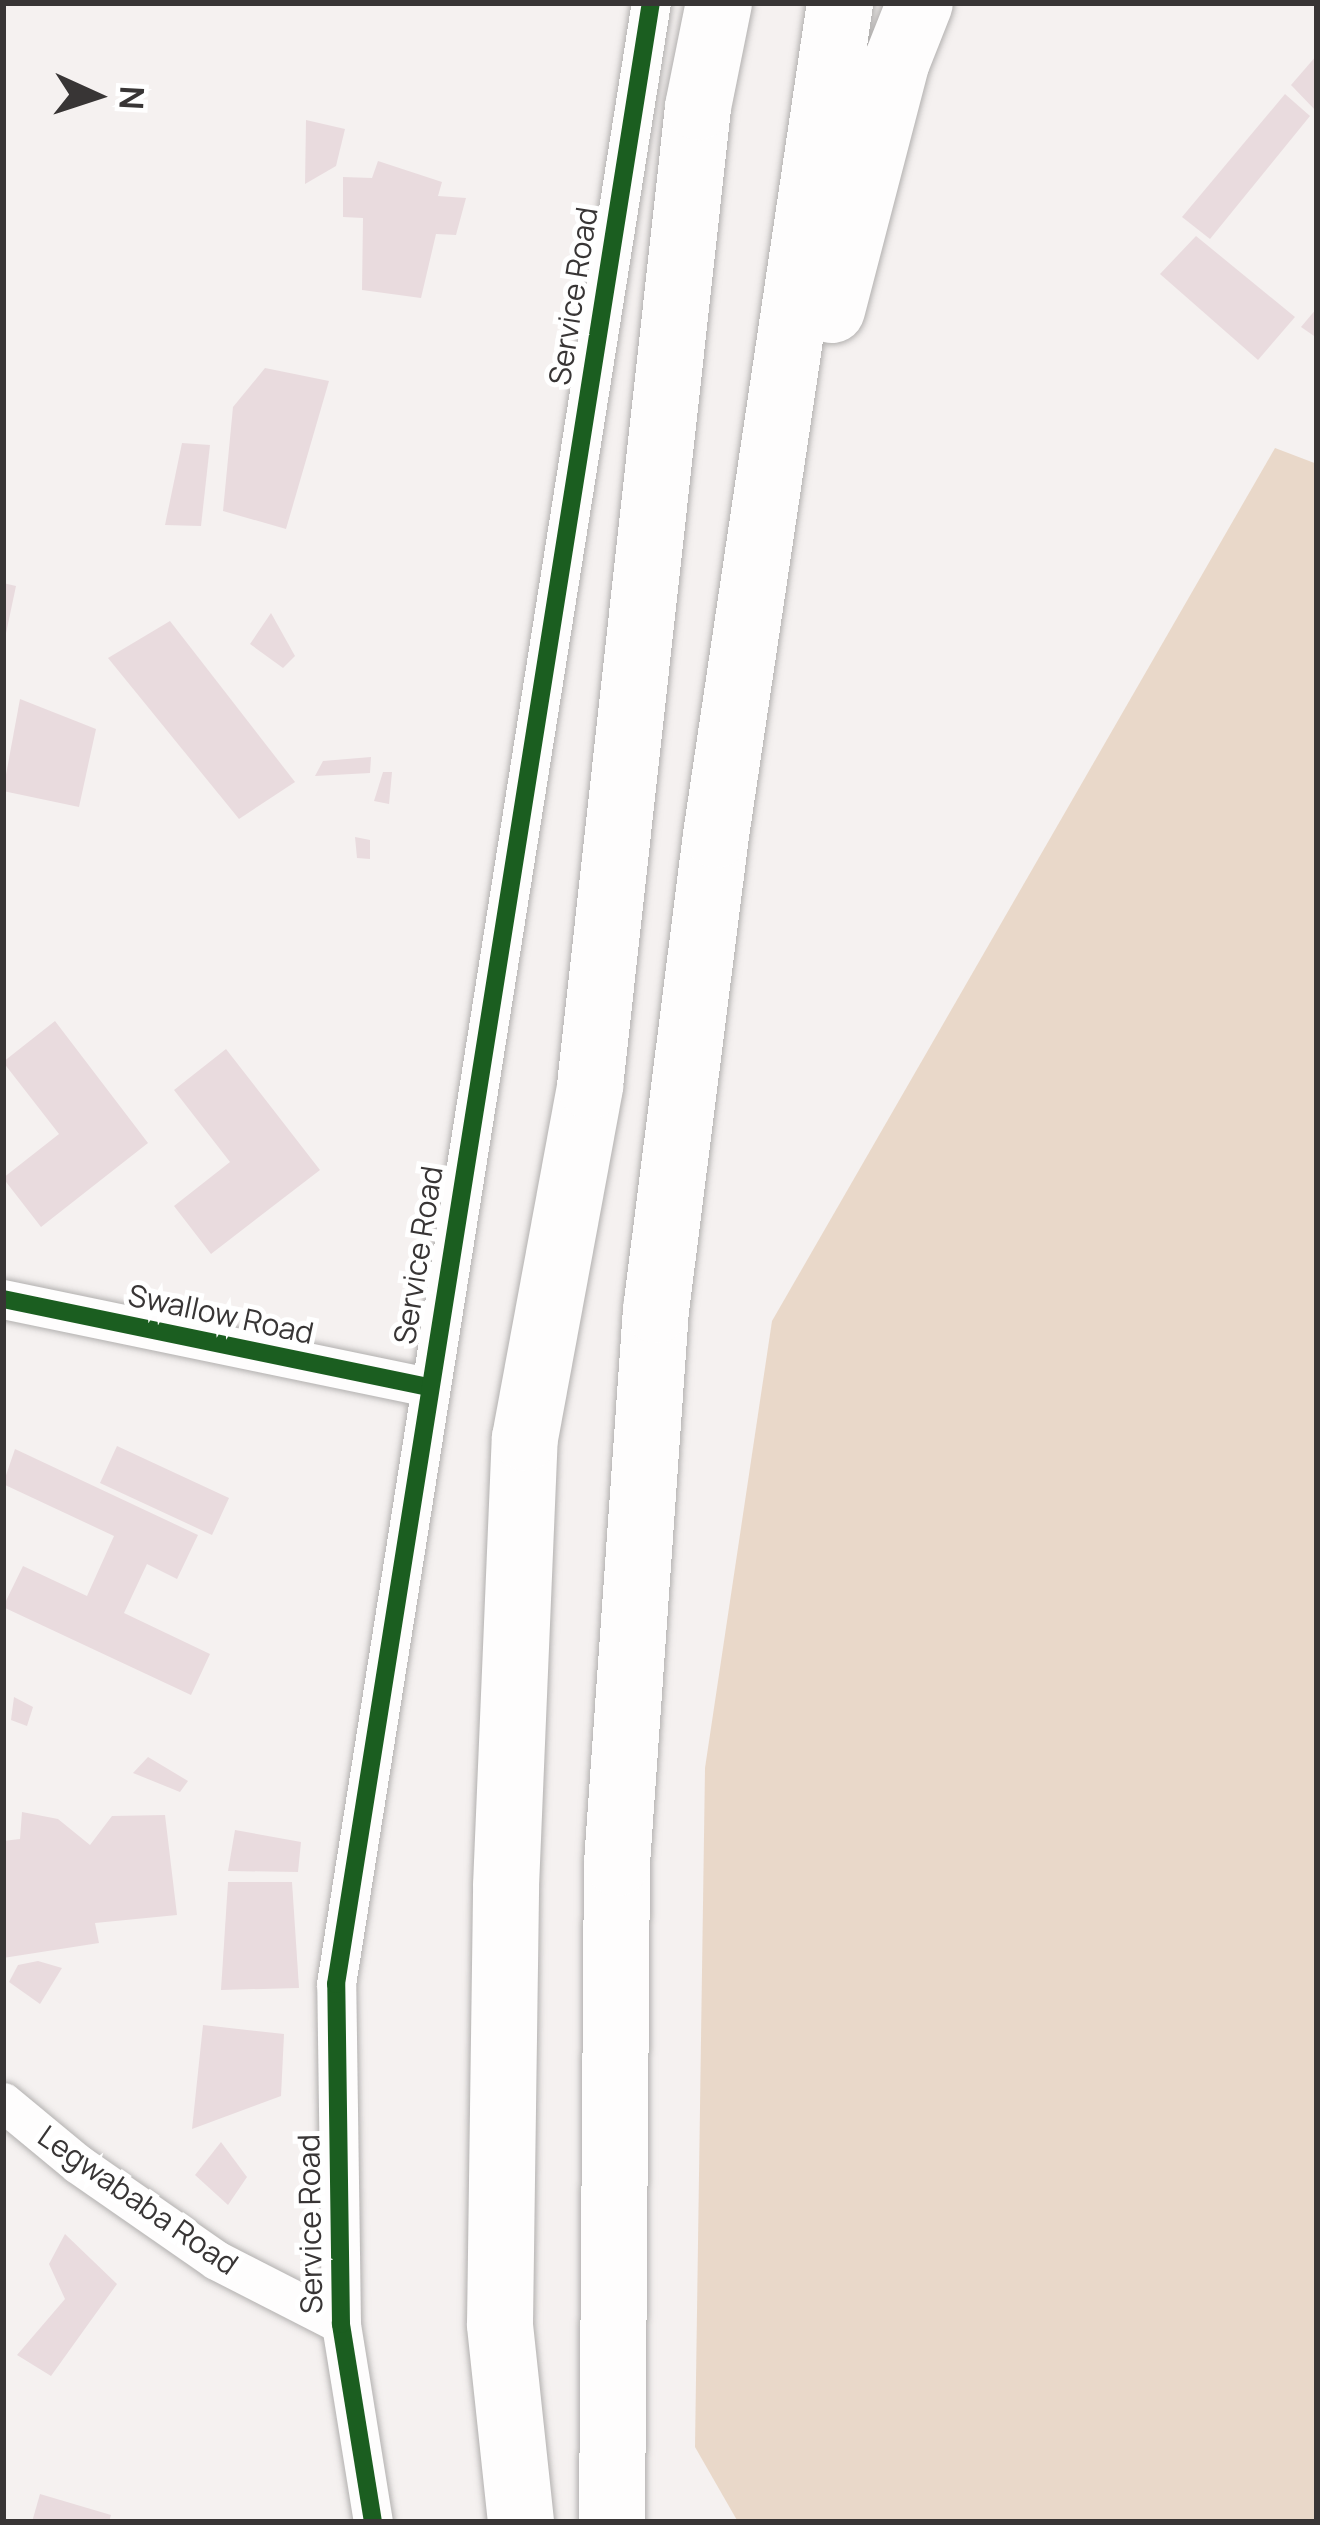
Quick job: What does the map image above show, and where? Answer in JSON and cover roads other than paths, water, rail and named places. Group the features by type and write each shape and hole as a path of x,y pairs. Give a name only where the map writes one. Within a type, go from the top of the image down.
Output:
{"highway":[{"path":"520,2522 500,2324 506,1886 525,1438 590,1086 698,107 719,3"},
{"path":"612,2522 617,1863 656,1310 716,835 840,3"},
{"path":"716,835 801,425 896,62 920,3"}],"street":[{"name":"Service Road","path":"373,2522 341,2324 335,1984 651,3"},
{"name":"Swallow Road","path":"3,1299 427,1387"},
{"name":"Legwababa Road","path":"3,2102 78,2164 216,2260 341,2324"}]}
